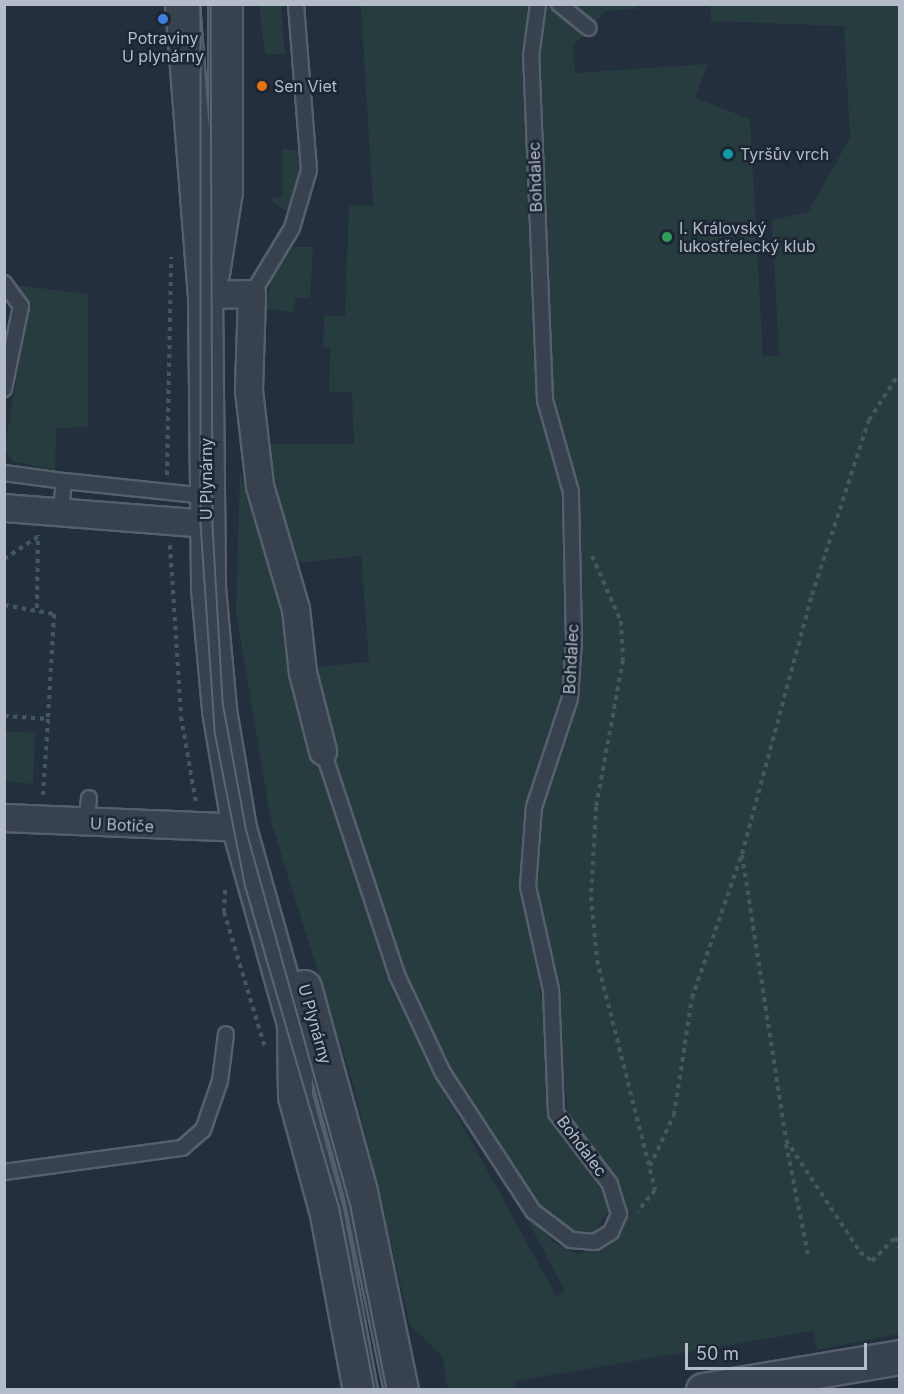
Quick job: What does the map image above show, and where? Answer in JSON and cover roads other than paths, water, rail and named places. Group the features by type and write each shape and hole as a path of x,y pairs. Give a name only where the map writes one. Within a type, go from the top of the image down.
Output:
{"street":[{"name":"U Plynárny","path":"182,4 205,295 207,510 214,663 239,828 294,1024 295,1096 327,1214 360,1389"},
{"name":"U Plynárny","path":"205,295 219,255 224,208 225,4"},
{"path":"205,295 252,294"},
{"name":"Bohdalec","path":"252,294 249,391 260,486 296,609 303,673 323,751"},
{"path":"4,508 48,519 169,521 207,510"},
{"name":"U Plynárny","path":"214,663 236,708 256,819 360,1192 401,1389"},
{"name":"U Botiče","path":"4,818 205,829 239,828"},
{"path":"703,1389 900,1357"}],"lane":[{"path":"252,294 292,228 309,170 296,4"},
{"name":"Bohdalec","path":"323,751 397,975 443,1073 533,1211 571,1240 595,1242 610,1232 619,1214 610,1184 556,1113 551,990 528,886 534,807 570,698 572,522 571,492 545,400 531,56 538,4"},
{"path":"559,4 589,28"},
{"path":"4,283 21,306 4,389"},
{"path":"4,473 167,493 207,510"},
{"path":"48,519 64,481"},
{"path":"86,823 88,798"},
{"path":"4,1172 182,1148 203,1130 220,1081 226,1034"},
{"path":"294,1045 340,1210 375,1389"}],"tram line":[{"path":"201,4 201,524 215,732 246,888 340,1210 375,1390"},
{"path":"211,4 213,527 223,703 247,832 351,1208 387,1390"}],"place":[{"name":"Potraviny U plynárny","path":"163,19"},
{"name":"Sen Viet","path":"262,86"},
{"name":"Tyršův vrch","path":"728,154"},
{"name":"I. Královský lukostřelecký klub","path":"667,237"}]}
